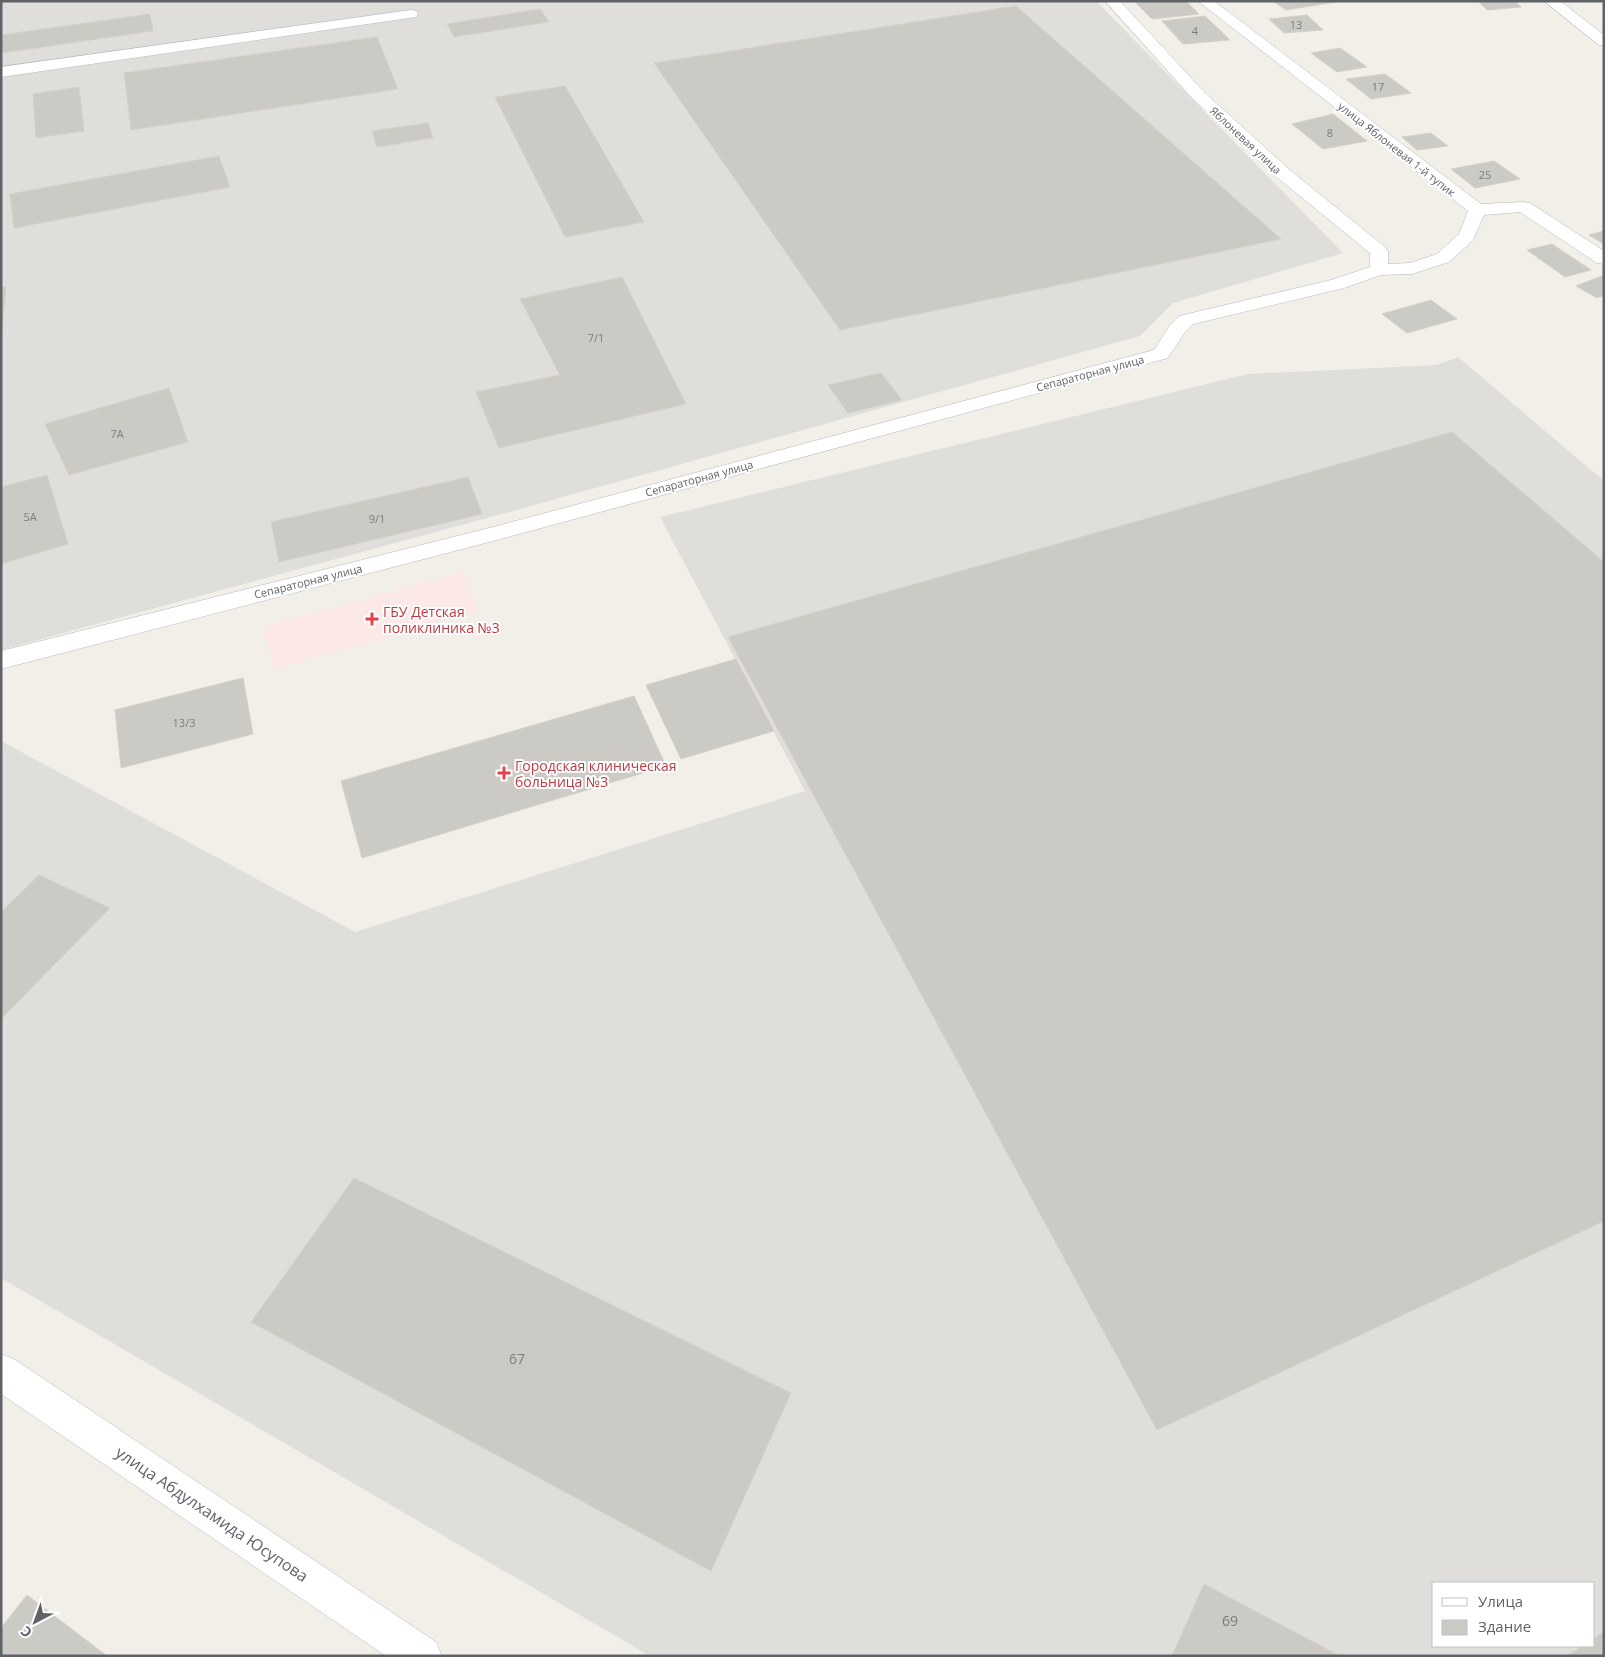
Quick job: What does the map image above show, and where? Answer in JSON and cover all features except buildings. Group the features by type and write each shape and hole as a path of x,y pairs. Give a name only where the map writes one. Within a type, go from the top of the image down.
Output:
{"street":[{"name":"Яблоневая улица","path":"1112,1 1198,96 1284,175 1379,251 1379,270"},
{"name":"улица Яблоневая 1-й тупик","path":"1205,1 1477,210"},
{"path":"1551,1 1604,42"},
{"path":"1,72 411,14"},
{"path":"1477,210 1524,208 1604,259"},
{"name":"Сепараторная улица","path":"1,660 497,533 1148,358 1161,354 1168,347 1173,332 1186,320 1337,284 1379,270 1412,268 1442,258 1467,236 1477,210"},
{"name":"улица Абдулхамида Юсупова","path":"1,1372 422,1656"}],"shaded area":[{"path":"1,1 1096,1 1343,253 1173,303 1140,336 513,511 1,650"},
{"path":"1458,357 1604,481 1604,1656 650,1656 1,1278 1,741 355,932 805,791 660,517 1248,374 1437,365"},
{"name":"ГБУ Детская поликлиника №3","path":"463,572 479,611 275,669 263,627"}],"place":[{"name":"ГБУ Детская поликлиника №3","path":"372,619"},
{"name":"Городская клиническая больница №3","path":"504,773"}]}
